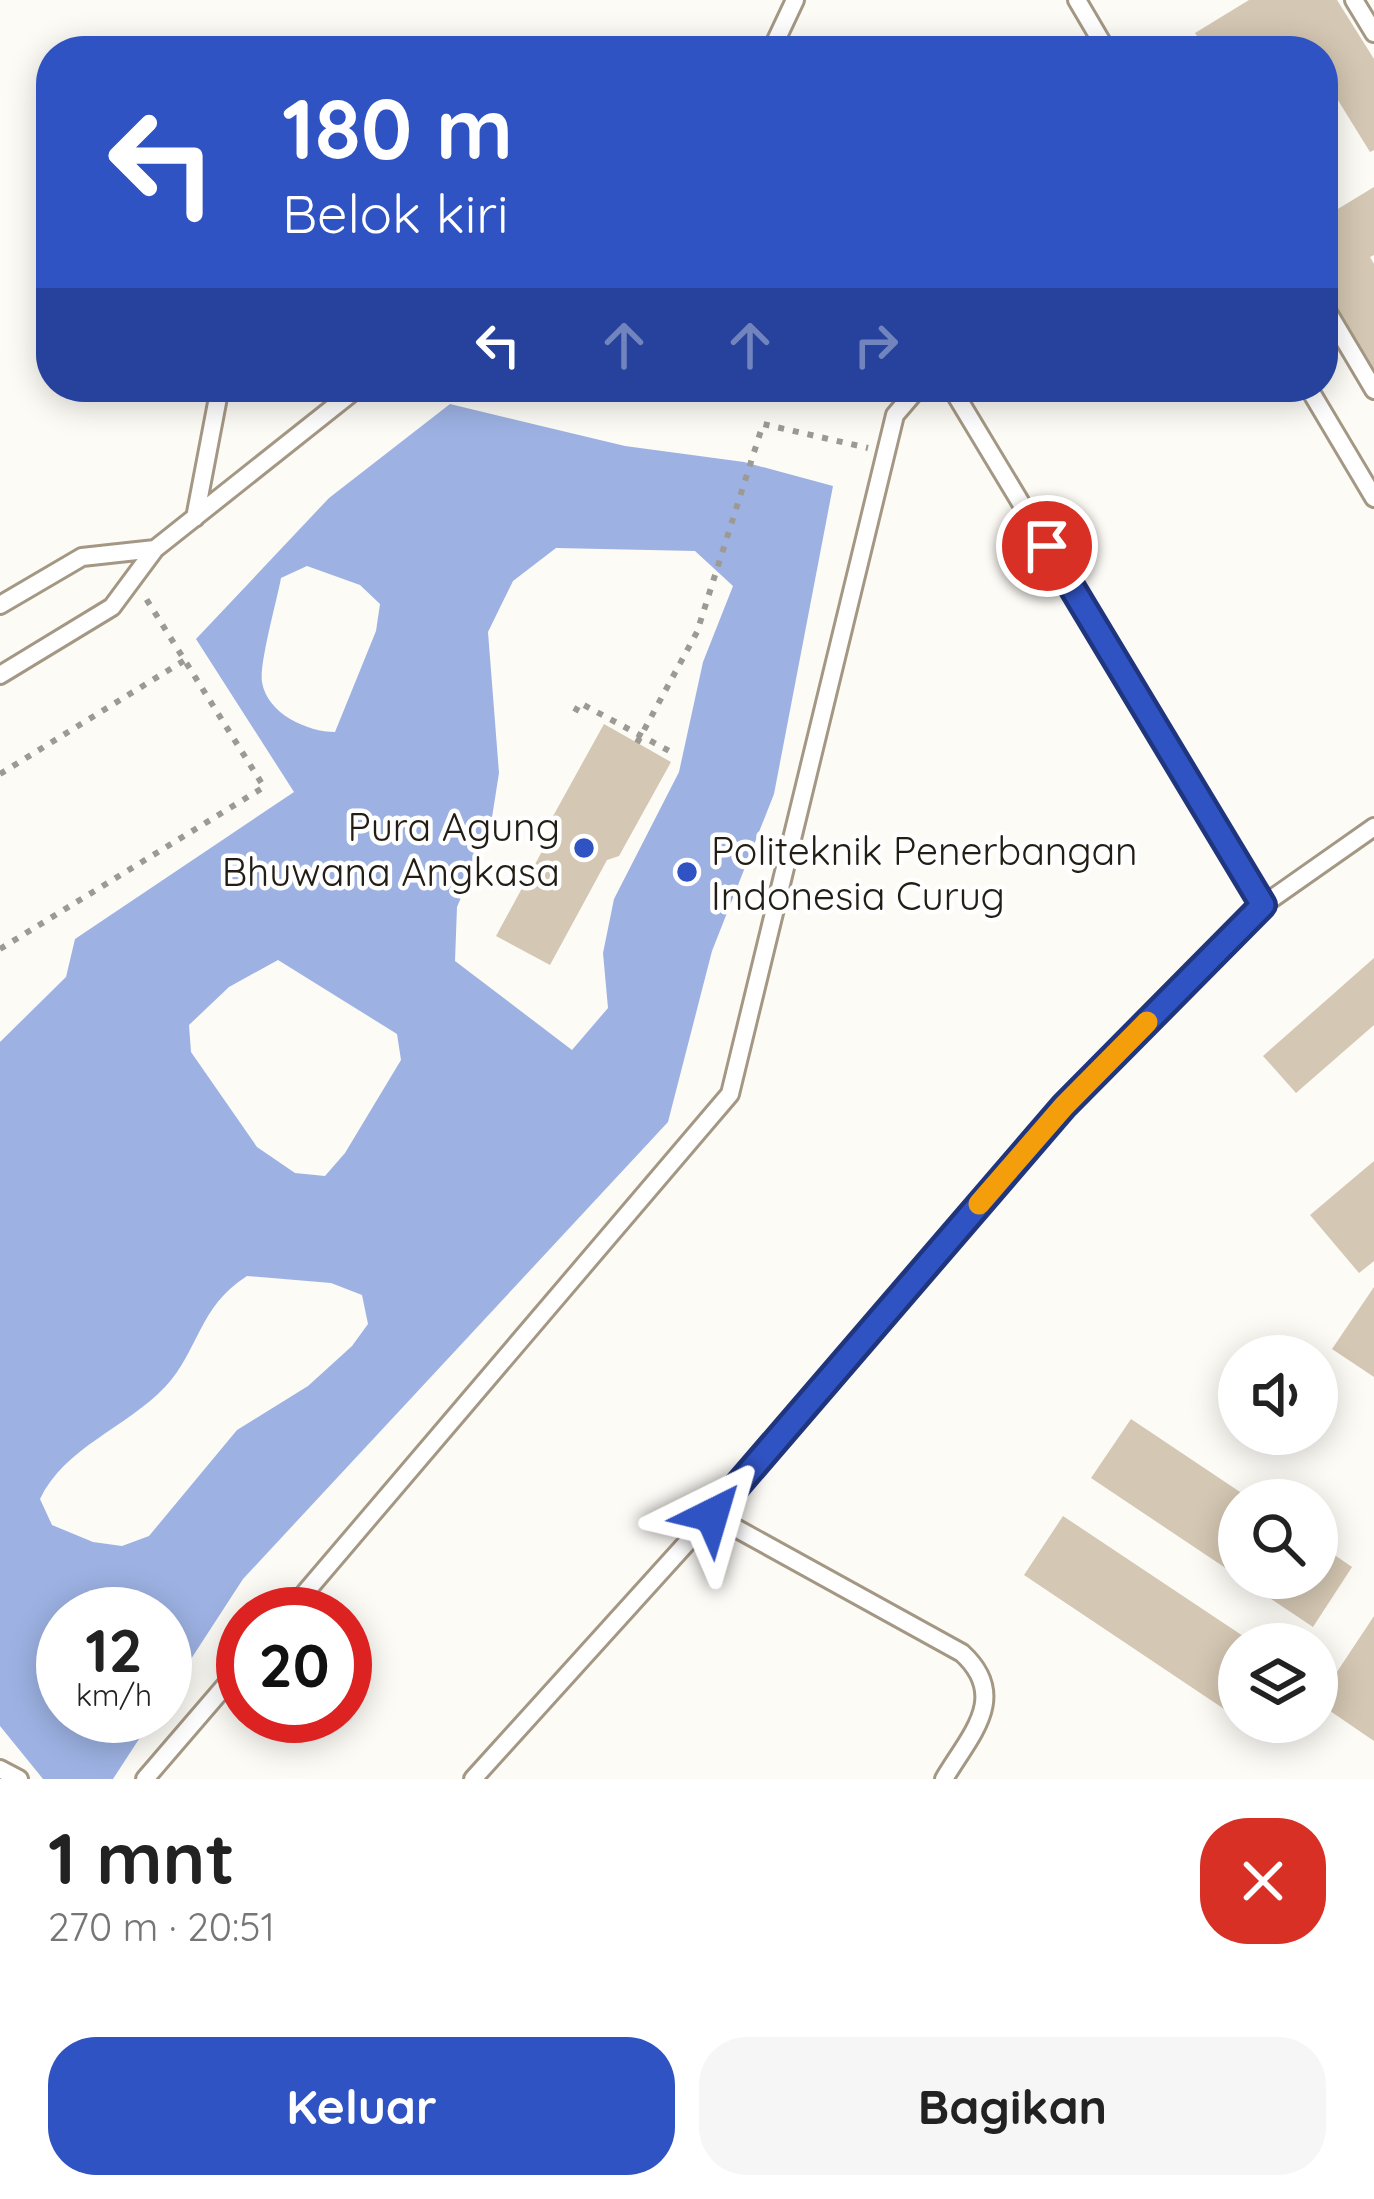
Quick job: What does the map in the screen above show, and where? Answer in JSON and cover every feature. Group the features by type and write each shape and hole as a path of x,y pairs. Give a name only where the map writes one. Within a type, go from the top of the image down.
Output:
{"lane":[{"path":"777,36 795,0"},
{"path":"1077,0 1098,36"},
{"path":"1354,0 1374,33"},
{"path":"1338,329 1374,390"},
{"path":"196,518 217,402"},
{"path":"0,674 112,607 155,549 340,402"},
{"path":"310,1587 730,1094 895,416 907,402"},
{"path":"960,402 1263,905"},
{"path":"1317,402 1374,498"},
{"path":"0,605 82,556 155,549"},
{"path":"473,1779 712,1515 1064,1106 1263,905 1374,827"},
{"path":"712,1515 962,1653 982,1671 982,1715 944,1779"},
{"path":"145,1779 216,1696"},
{"path":"0,1768 19,1779"}],"path":[{"path":"639,739 697,632 763,424 886,452"},
{"path":"0,949 264,787 134,578"},
{"path":"0,774 185,660"},
{"path":"574,712 580,703 639,739 675,754"}],"water":[{"path":"450,404 625,446 744,462 833,486 774,794 712,951 668,1122 238,1587 216,1587 216,1621 192,1657 192,1587 36,1587 36,1743 136,1743 113,1779 43,1779 0,1726 0,1042 66,977 75,939 294,792 196,639 329,498","holes":["556,548 695,551 733,586 703,662 679,772 614,899 603,953 608,1008 572,1050 455,961 457,907 490,830 499,773 488,632 513,581","307,566 360,585 380,604 376,631 335,732 290,719 272,703 262,682 281,578","278,960 397,1034 401,1060 345,1153 325,1176 295,1173 257,1147 191,1052 189,1025 229,987","247,1276 331,1283 362,1295 368,1324 352,1346 308,1386 237,1430 149,1536 122,1546 93,1542 52,1525 40,1499 51,1481 80,1452 165,1387 218,1301"]}],"building":[{"path":"1249,0 1337,0 1374,59 1374,150 1370,152 1338,100 1338,36 1195,33"},
{"path":"1374,187 1374,255 1370,257 1374,264 1374,373 1338,315 1338,209"},
{"name":"Pura Agung Bhuwana Angkasa","path":"604,724 671,762 619,856 607,860 550,965 496,936 553,831 552,818"},
{"path":"1374,958 1374,1025 1296,1093 1263,1056"},
{"path":"1374,1161 1374,1261 1359,1273 1310,1215"},
{"path":"1374,1287 1374,1377 1338,1353 1338,1340"},
{"path":"1131,1419 1221,1479 1218,1563 1091,1478"},
{"path":"1063,1516 1224,1623 1218,1623 1218,1705 1024,1575"},
{"path":"1338,1557 1352,1567 1338,1589"},
{"path":"1271,1599 1331,1599 1316,1623 1307,1623"},
{"path":"1374,1616 1374,1741 1338,1716 1338,1670"}],"slow traffic":[{"path":"979,1204 1064,1106 1147,1022"}],"place":[{"name":"Pura Agung Bhuwana Angkasa","path":"584,848"},
{"name":"Politeknik Penerbangan Indonesia Curug","path":"687,872"}],"route":[{"path":"712,1515 1064,1106 1263,905 1047,546"}]}
